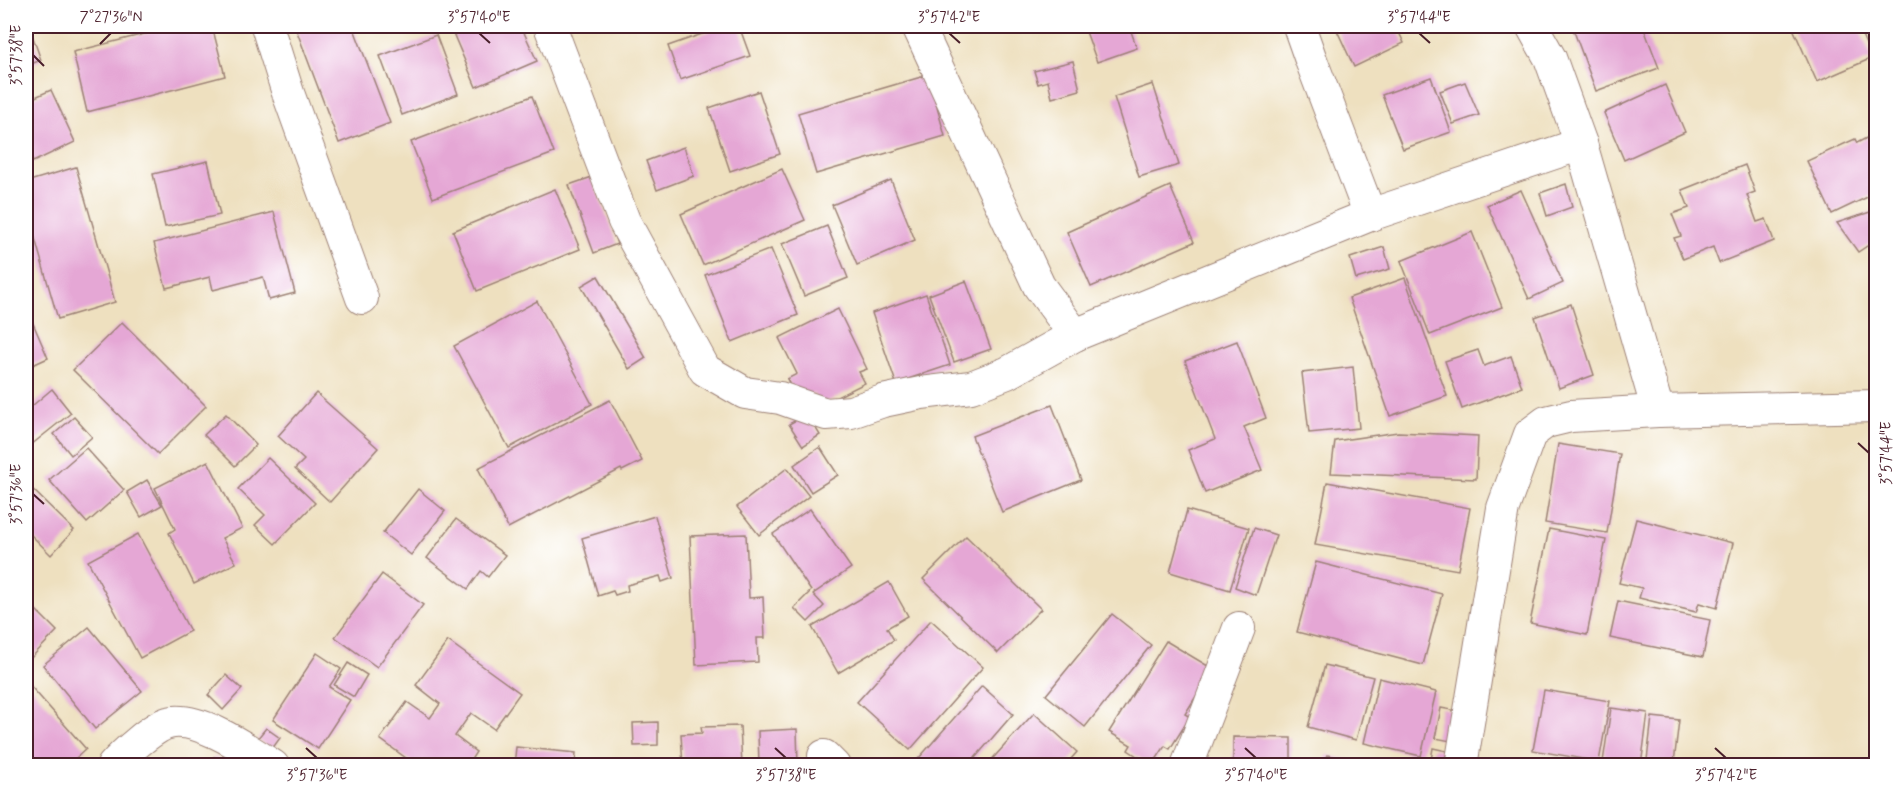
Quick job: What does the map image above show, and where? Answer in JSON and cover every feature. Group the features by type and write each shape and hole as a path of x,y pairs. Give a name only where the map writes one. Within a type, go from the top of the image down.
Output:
{"street":[{"path":"267,26 288,93 362,298"},
{"path":"550,26 624,221 705,370 745,393 780,398 826,414 851,412 883,401 921,393 971,387 1006,373 1075,335 1370,215 1581,144"},
{"path":"918,26 1039,286 1075,335"},
{"path":"1299,26 1370,215"},
{"path":"1532,26 1550,58 1581,144 1658,411"},
{"path":"1461,765 1503,508 1519,458 1530,434 1546,422 1571,416 1658,411 1876,406"},
{"path":"1187,765 1239,628"},
{"path":"112,765 123,754 167,723 185,722 225,736 273,765"}],"building":[{"path":"26,26 29,26 41,60 26,66"},
{"path":"176,26 212,26 225,76 87,112 73,52"},
{"path":"305,26 353,26 390,123 339,143 296,29"},
{"path":"450,26 521,26 537,61 476,87"},
{"path":"725,26 739,26 750,56 680,80 668,46"},
{"path":"1084,26 1129,26 1137,48 1097,62"},
{"path":"1335,26 1396,26 1404,43 1354,67"},
{"path":"1572,26 1643,26 1659,68 1596,91"},
{"path":"1792,26 1858,26 1872,58 1817,82"},
{"path":"436,35 458,94 402,115 380,56"},
{"path":"1073,61 1080,90 1052,98 1048,81 1038,84 1034,71"},
{"path":"928,75 945,136 816,174 798,113"},
{"path":"1431,77 1451,132 1403,149 1382,95"},
{"path":"1465,82 1479,115 1453,124 1440,91"},
{"path":"1153,84 1179,165 1139,177 1114,97"},
{"path":"1665,85 1685,132 1624,160 1604,113"},
{"path":"51,90 75,142 33,162 26,146 26,101"},
{"path":"759,91 780,154 730,171 709,108"},
{"path":"532,96 554,153 433,198 411,142"},
{"path":"1876,133 1876,193 1832,214 1807,161 1855,139 1857,143"},
{"path":"684,147 694,176 657,190 646,161"},
{"path":"208,161 220,215 165,227 153,174"},
{"path":"1745,165 1755,192 1747,195 1757,222 1766,219 1774,241 1719,263 1713,247 1683,259 1674,238 1681,236 1672,214 1689,208 1682,190"},
{"path":"76,167 115,302 58,319 26,207 26,182"},
{"path":"782,169 805,220 703,265 681,214"},
{"path":"592,177 617,244 594,253 569,185"},
{"path":"891,180 915,240 857,265 832,205"},
{"path":"1566,184 1572,207 1547,216 1540,193"},
{"path":"1170,186 1194,242 1091,287 1067,232"},
{"path":"555,189 580,249 477,291 453,231"},
{"path":"1521,190 1563,283 1529,299 1487,205"},
{"path":"1876,210 1876,240 1858,252 1837,223"},
{"path":"274,212 295,293 269,300 263,277 213,290 210,277 166,288 154,243"},
{"path":"827,226 848,278 804,296 782,244"},
{"path":"1472,232 1502,307 1430,335 1401,261"},
{"path":"1384,247 1390,269 1356,279 1350,258"},
{"path":"771,249 798,315 732,342 705,275"},
{"path":"26,262 34,285 26,289"},
{"path":"598,276 646,358 629,369 581,286"},
{"path":"1405,278 1447,396 1390,416 1349,298"},
{"path":"966,281 991,349 954,362 929,295"},
{"path":"926,294 950,365 896,383 872,313"},
{"path":"537,301 592,404 509,448 454,346"},
{"path":"1571,304 1594,375 1559,388 1535,317"},
{"path":"26,307 48,358 26,368"},
{"path":"838,309 867,369 859,372 865,383 819,406 813,393 797,400 787,379 797,374 779,338"},
{"path":"122,322 206,406 158,454 73,370"},
{"path":"1237,341 1266,418 1244,427 1262,470 1205,493 1188,450 1215,439 1185,361"},
{"path":"1478,350 1484,366 1511,356 1522,387 1462,409 1445,361"},
{"path":"1353,367 1359,428 1309,433 1302,373"},
{"path":"52,389 71,413 26,449 26,411"},
{"path":"316,393 378,448 330,502 295,469 304,460 278,436"},
{"path":"610,400 642,461 622,471 621,469 508,528 478,468"},
{"path":"1052,405 1081,480 1002,512 972,436"},
{"path":"226,414 256,445 235,466 204,435"},
{"path":"807,414 820,435 803,446 789,424"},
{"path":"74,417 92,437 71,455 54,434"},
{"path":"1398,432 1478,436 1476,479 1331,473 1335,441"},
{"path":"1558,444 1620,454 1607,533 1545,523"},
{"path":"820,447 838,475 811,492 794,465"},
{"path":"86,448 124,490 87,523 49,480"},
{"path":"268,458 315,503 275,544 255,525 265,515 238,489"},
{"path":"208,461 242,528 222,538 236,563 194,584 169,533 175,529 155,488"},
{"path":"787,468 809,496 759,535 737,507"},
{"path":"147,480 162,505 141,517 127,492"},
{"path":"1327,482 1470,508 1458,570 1315,545"},
{"path":"26,483 74,530 51,555 26,530"},
{"path":"418,489 445,511 411,555 383,533"},
{"path":"810,509 851,568 813,594 824,606 808,622 794,608 811,591 773,534"},
{"path":"1187,510 1249,528 1230,590 1170,572"},
{"path":"655,516 673,578 662,582 660,576 627,585 628,591 615,595 613,591 598,596 582,538"},
{"path":"456,519 505,555 488,577 481,571 468,589 427,558"},
{"path":"1636,519 1733,543 1717,608 1699,603 1696,612 1639,598 1642,588 1619,583"},
{"path":"1254,528 1276,535 1256,595 1235,587"},
{"path":"1549,529 1606,540 1587,635 1530,623"},
{"path":"138,534 190,631 140,658 88,561"},
{"path":"746,534 749,598 763,597 765,638 757,638 758,662 696,665 690,536"},
{"path":"966,536 1041,609 998,653 923,579"},
{"path":"1316,562 1442,594 1423,665 1297,632"},
{"path":"382,574 423,605 377,667 335,637"},
{"path":"889,582 908,616 887,628 894,640 838,673 812,627"},
{"path":"1618,601 1710,620 1703,657 1610,638"},
{"path":"36,610 57,631 28,661 26,659 26,620"},
{"path":"1112,614 1151,645 1085,727 1046,695"},
{"path":"931,620 983,667 910,750 857,702"},
{"path":"89,627 142,691 95,729 43,665"},
{"path":"448,641 520,693 494,729 471,713 455,736 476,752 467,766 417,766 380,739 407,702 430,718 440,704 416,685"},
{"path":"1166,641 1213,669 1185,714 1190,717 1170,749 1165,746 1152,766 1128,750 1131,745 1109,732"},
{"path":"317,653 341,669 329,687 350,700 318,749 273,720"},
{"path":"348,663 367,675 354,697 334,685"},
{"path":"1325,665 1373,677 1356,740 1308,727"},
{"path":"226,675 242,689 223,710 208,695"},
{"path":"1379,678 1436,692 1421,756 1364,743"},
{"path":"27,682 86,749 67,766 26,766"},
{"path":"982,686 1013,714 968,766 912,766"},
{"path":"1544,690 1610,701 1599,762 1533,750"},
{"path":"1441,708 1463,712 1456,742 1435,738"},
{"path":"1611,708 1648,713 1641,766 1603,762"},
{"path":"1034,713 1077,752 1065,766 986,766"},
{"path":"1652,717 1679,720 1674,763 1647,760"},
{"path":"658,722 658,745 634,746 633,723"},
{"path":"740,726 742,766 683,766 681,734 702,733 701,727"},
{"path":"266,728 280,738 272,749 257,739"},
{"path":"797,729 798,766 759,766 758,731"},
{"path":"1233,737 1291,738 1291,766 1233,766"},
{"path":"516,747 576,753 575,766 514,766"},
{"path":"1433,748 1447,751 1444,766 1430,766"},
{"path":"1327,755 1372,765 1325,766"},
{"path":"214,757 231,766 210,766"}]}
